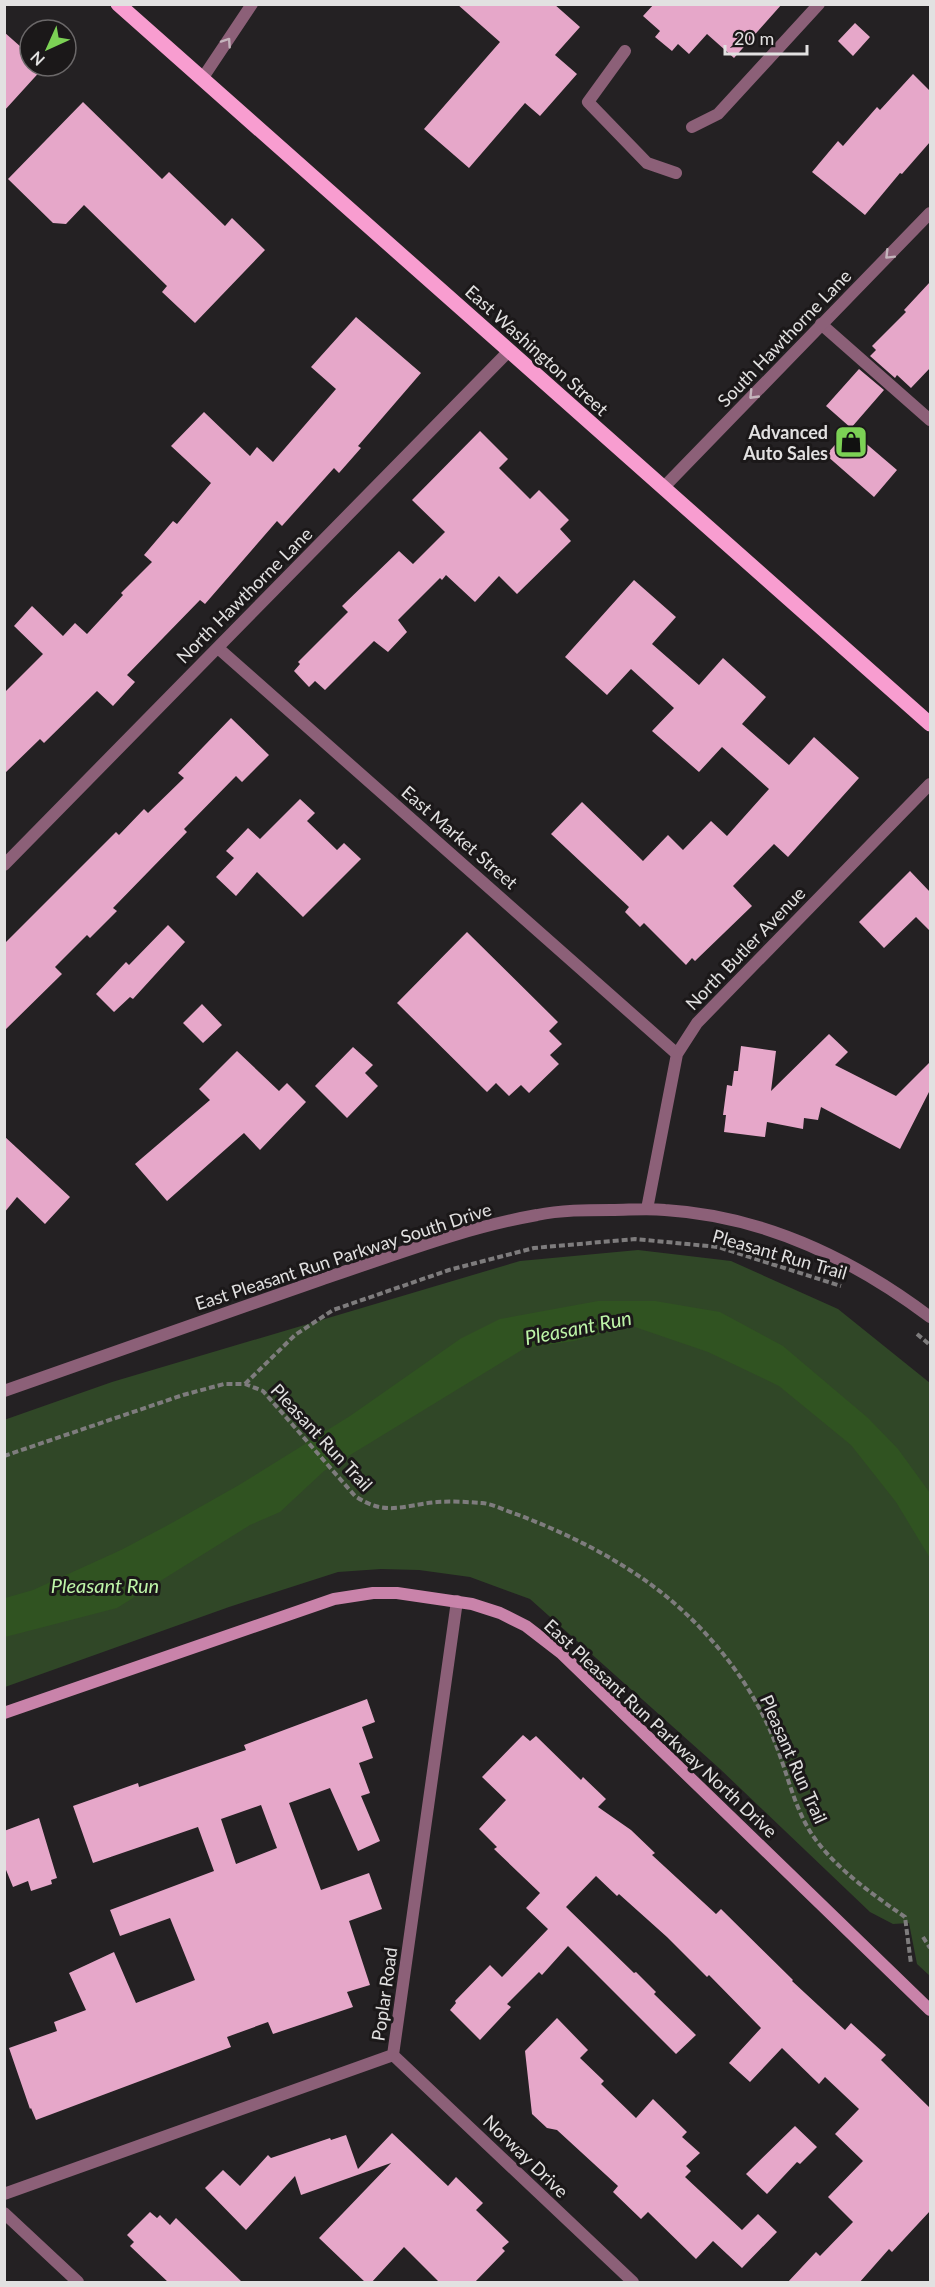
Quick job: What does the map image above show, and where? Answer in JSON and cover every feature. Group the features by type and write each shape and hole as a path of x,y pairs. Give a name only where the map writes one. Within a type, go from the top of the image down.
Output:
{"main road":[{"name":"East Washington Street","path":"118,4 930,724"},
{"name":"East Pleasant Run Parkway North Drive","path":"4,1713 334,1599 373,1593 397,1593 457,1601 488,1608 526,1626 561,1653 930,2010"}],"street":[{"path":"202,79 252,4"},
{"path":"692,127 718,114 819,4"},
{"path":"625,51 588,102 647,163 676,173"},
{"name":"South Hawthorne Lane","path":"663,488 930,213"},
{"path":"821,324 930,420"},
{"name":"North Hawthorne Lane","path":"4,865 509,351"},
{"name":"East Market Street","path":"218,648 677,1054"},
{"name":"North Butler Avenue","path":"647,1209 677,1054 705,1013 930,784"},
{"name":"East Pleasant Run Parkway South Drive","path":"4,1391 201,1320 465,1232 538,1215 574,1211 647,1209 732,1219 798,1240 855,1267 930,1317"},
{"name":"Poplar Road","path":"4,2194 393,2055 457,1601"},
{"name":"Norway Drive","path":"393,2055 633,2283"},
{"path":"4,2213 78,2283"}],"path":[{"name":"Pleasant Run Trail","path":"245,1384 295,1335 333,1310 449,1270 534,1248 635,1239 718,1247 846,1287"},
{"path":"913,1331 930,1345"},
{"name":"Pleasant Run Trail","path":"4,1456 183,1395 224,1384 245,1384 263,1391 355,1496 368,1504 385,1509 438,1502 485,1503 525,1518 608,1556 667,1597 711,1640 731,1664 776,1743 803,1820 819,1845 864,1888 905,1917 912,1965"},
{"path":"923,1936 930,1948"}],"shaded area":[{"path":"638,1250 731,1261 838,1309 930,1383 930,1976 917,1964 909,1923 893,1924 870,1912 719,1768 530,1599 470,1577 419,1570 381,1569 338,1572 229,1607 5,1687 4,1420 112,1382 520,1261"}],"water":[{"name":"Pleasant Run","path":"598,1301 655,1301 720,1312 783,1346 868,1418 898,1449 930,1493 930,1558 896,1502 851,1445 779,1386 708,1352 632,1326 574,1341 525,1348 324,1471 280,1512 250,1525 117,1608 5,1637 5,1598 33,1590 121,1550 239,1485 350,1416 460,1339 500,1319"}],"building":[{"path":"457,4 554,4 580,27 555,55 577,74 540,116 525,103 469,168 424,129 500,42"},
{"path":"654,4 782,4 734,58 707,34 689,54 678,44 672,51 655,37 660,31 643,16"},
{"path":"855,23 870,37 853,56 838,41"},
{"path":"4,32 18,44 18,78 34,78 4,111"},
{"path":"913,74 930,91 930,142 865,215 812,172 838,141 843,146 877,107 880,110"},
{"path":"83,102 162,179 169,172 225,226 232,218 265,250 195,323 162,292 167,286 84,205 66,224 53,223 8,179"},
{"path":"930,282 930,368 911,388 897,375 895,378 870,356 876,350 872,346 906,312 904,310"},
{"path":"356,317 421,373 358,446 361,448 339,473 334,468 282,526 277,521 205,604 200,600 127,675 135,682 113,706 97,691 44,743 40,739 4,774 4,693 43,654 14,626 32,606 63,636 75,623 87,634 123,595 121,593 152,562 144,555 173,521 177,524 211,483 171,446 204,412 250,456 257,447 273,462 336,389 311,367"},
{"path":"859,369 884,390 851,428 826,406"},
{"name":"Advanced Auto Sales","path":"849,429 897,470 874,497 826,455"},
{"path":"480,431 508,459 499,468 530,499 539,490 569,520 560,529 571,541 517,594 499,576 475,602 446,575 442,580 440,578 398,620 407,632 388,652 374,641 325,690 315,681 309,687 294,671 300,664 298,662 348,612 342,606 399,551 413,564 445,532 412,500"},
{"path":"634,580 676,617 652,644 699,685 723,658 766,697 742,724 789,765 814,737 859,778 788,857 774,844 733,886 752,906 695,961 692,958 686,965 644,923 640,927 625,912 629,907 551,834 582,802 643,861 668,835 683,850 711,821 727,836 769,789 722,747 699,772 652,731 674,708 631,669 607,695 565,657"},
{"path":"231,718 269,755 242,782 236,776 184,829 187,832 113,908 117,911 90,938 87,935 55,967 62,974 4,1031 4,944 116,832 119,835 144,809 148,813 184,778 178,773"},
{"path":"300,799 315,813 307,821 337,850 344,843 361,859 303,917 257,872 236,896 216,877 234,858 226,851 248,828 260,839"},
{"path":"910,871 930,892 930,931 916,917 884,948 859,922"},
{"path":"168,925 185,942 133,999 130,997 114,1012 96,994 126,962 129,965"},
{"path":"467,932 558,1022 549,1031 562,1044 550,1055 559,1064 529,1093 521,1085 509,1096 496,1083 487,1092 397,1003"},
{"path":"202,1004 222,1025 203,1043 183,1023"},
{"path":"829,1034 848,1052 835,1065 896,1096 930,1062 930,1090 900,1149 821,1107 818,1120 804,1118 803,1129 767,1122 765,1137 724,1132 726,1115 723,1115 727,1085 732,1086 734,1071 738,1071 741,1046 776,1051 771,1091"},
{"path":"353,1047 373,1065 365,1073 378,1086 347,1118 315,1086"},
{"path":"237,1051 279,1091 287,1083 306,1102 260,1150 244,1133 167,1201 135,1164 210,1100 199,1089"},
{"path":"4,1136 70,1197 45,1224 17,1197 4,1213"},
{"path":"367,1699 375,1722 362,1727 373,1758 359,1763 370,1793 361,1796 380,1841 358,1851 330,1788 289,1803 321,1890 369,1873 382,1909 349,1921 370,1985 347,1992 353,2007 273,2034 268,2022 227,2037 231,2047 36,2120 9,2048 57,2031 54,2022 86,2010 69,1973 114,1952 136,2003 195,1980 170,1918 120,1936 110,1910 214,1871 198,1827 93,1863 73,1806 138,1783 139,1787 246,1750 244,1745","holes":["261,1805 277,1848 236,1864 221,1819"]},
{"path":"523,1735 530,1741 536,1736 581,1780 583,1777 606,1799 598,1807 631,1830 655,1853 652,1855 716,1914 721,1909 792,1981 845,2030 851,2023 886,2055 881,2060 930,2108 930,2211 892,2252 889,2249 859,2283 787,2283 816,2252 820,2256 853,2222 828,2197 863,2161 835,2134 859,2109 825,2077 819,2084 782,2048 750,2082 729,2063 761,2028 709,1975 707,1977 667,1937 596,1876 566,1907 634,1973 636,1972 656,1992 654,1994 696,2035 676,2054 568,1946 542,1975 539,1972 507,2004 511,2007 480,2040 450,2010 456,2003 455,2001 490,1965 502,1977 548,1929 526,1908 540,1893 494,1849 497,1847 479,1829 506,1800 482,1777"},
{"path":"39,1818 57,1878 51,1880 52,1884 31,1891 28,1881 13,1887 4,1865 4,1831"},
{"path":"557,2018 588,2050 580,2058 604,2081 601,2084 636,2118 653,2099 687,2132 682,2137 700,2153 686,2166 691,2171 685,2177 742,2230 758,2214 777,2232 742,2268 713,2241 696,2259 648,2212 641,2219 613,2192 618,2186 557,2130 547,2128 532,2114 525,2051"},
{"path":"795,2126 817,2147 800,2164 797,2162 767,2194 746,2174"},
{"path":"392,2133 448,2186 456,2177 483,2203 476,2210 509,2242 502,2248 505,2251 474,2283 440,2283 404,2247 371,2283 366,2283 319,2238 391,2163 301,2195 295,2176 246,2230 205,2188 223,2170 240,2186 268,2155 271,2158 330,2138 331,2140 346,2135 358,2169"},
{"path":"150,2212 157,2218 160,2215 170,2225 176,2218 243,2283 169,2283 130,2246 134,2242 127,2235"}],"place":[{"name":"Advanced Auto Sales","path":"851,442"}]}
